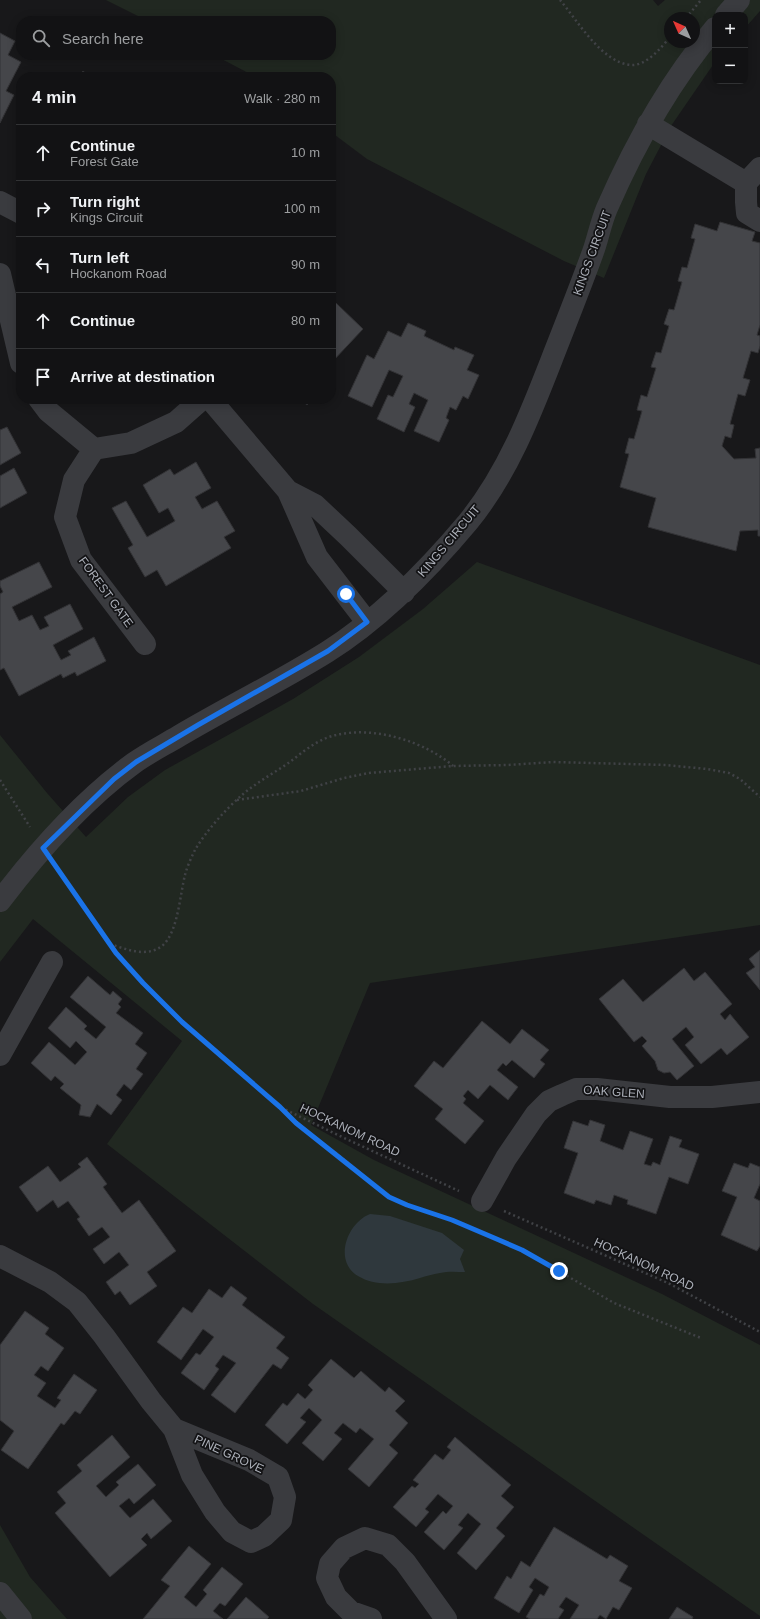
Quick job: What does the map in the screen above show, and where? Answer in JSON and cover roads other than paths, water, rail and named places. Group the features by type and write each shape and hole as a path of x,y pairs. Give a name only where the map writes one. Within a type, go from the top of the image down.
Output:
{"street":[{"path":"729,12 739,0"},
{"name":"KINGS CIRCUIT","path":"0,901 43,848 108,784 136,762 328,651 404,592 435,560 471,518 491,490 508,461 534,406 593,252 607,210 648,124 697,49 712,32"},
{"path":"648,124 753,175 746,202 747,213 760,220"},
{"path":"0,202 16,210"},
{"path":"0,274 16,342"},
{"path":"43,404 48,411 94,449 132,443 176,422 196,404"},
{"path":"214,404 288,491 317,557 367,622"},
{"name":"FOREST GATE","path":"94,449 74,480 65,517 81,560 145,644"},
{"path":"288,491 315,505 404,592"},
{"path":"0,1054 52,962"},
{"name":"OAK GLEN","path":"482,1201 506,1158 525,1128 536,1114 549,1102 576,1089 597,1089 670,1097 758,1095"},
{"name":"PINE GROVE","path":"0,1256 50,1282 77,1302 104,1336 151,1401 174,1429 192,1475 214,1512 232,1532 251,1542 264,1536 280,1520 285,1497 278,1477 249,1460 174,1429"},
{"path":"371,1619 350,1612 336,1597 327,1578 330,1564 344,1548 365,1538 388,1546 399,1556 436,1602 446,1619"},
{"path":"0,1593 21,1619"}]}
